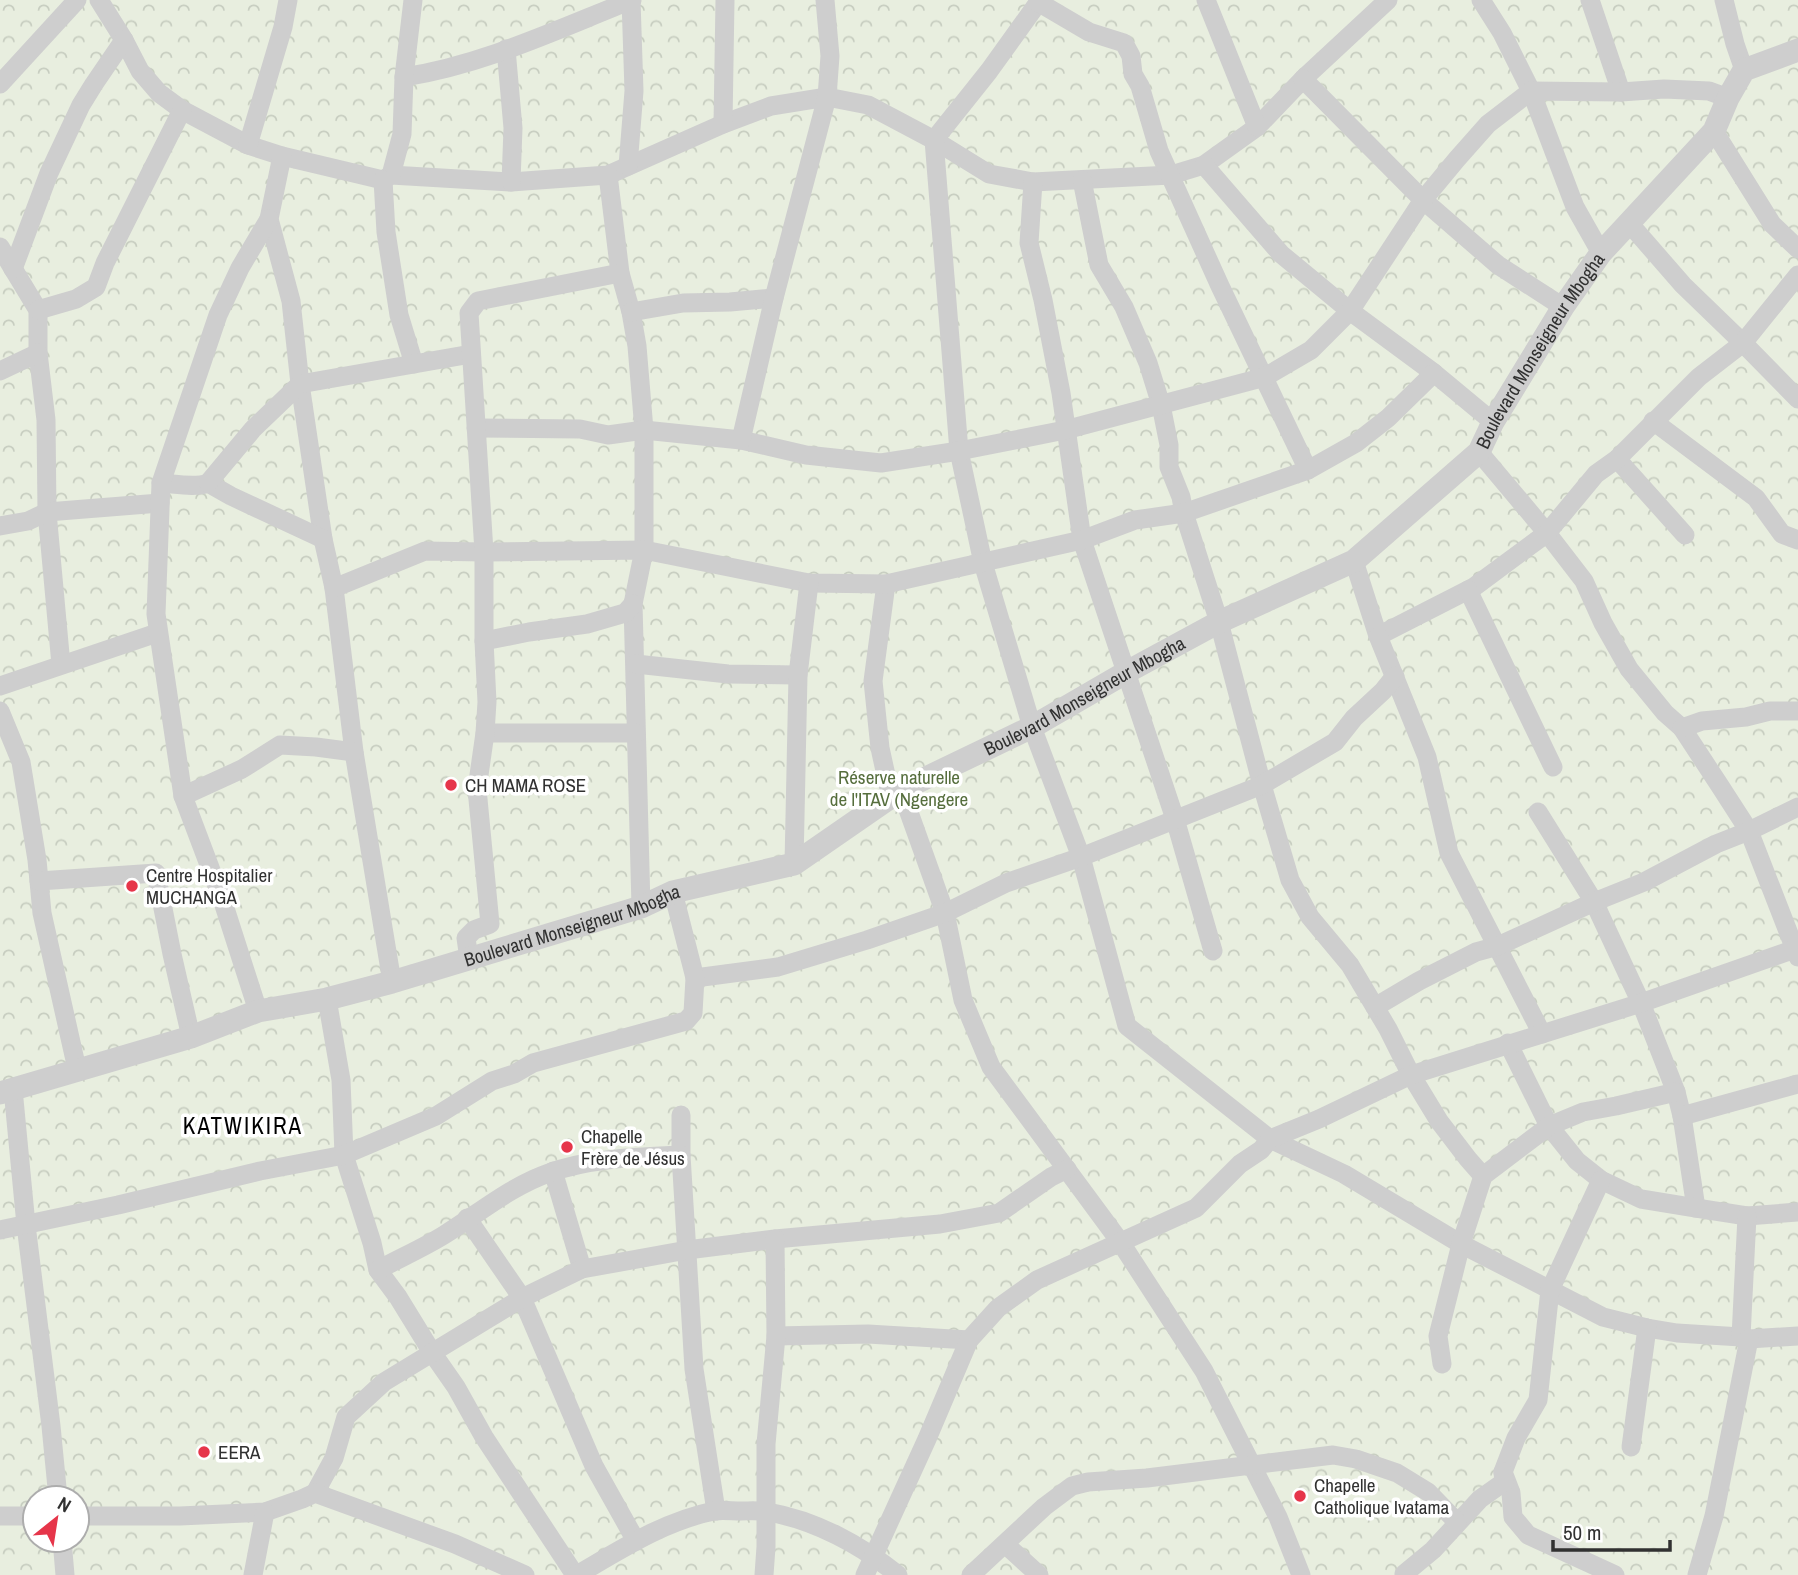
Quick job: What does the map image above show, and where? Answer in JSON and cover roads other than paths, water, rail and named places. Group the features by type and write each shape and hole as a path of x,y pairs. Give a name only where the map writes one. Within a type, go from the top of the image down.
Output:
{"street":[{"path":"0,83 77,0"},
{"path":"248,145 283,27 288,0"},
{"path":"413,0 404,77 402,134 387,178 386,232 398,315 414,364"},
{"path":"404,77 440,72 631,0 634,91 628,166"},
{"path":"723,124 725,0"},
{"path":"741,440 774,298 827,97 830,56 825,0"},
{"path":"1206,0 1257,127"},
{"path":"1481,0 1502,33 1531,91 1575,207 1601,253"},
{"path":"1590,0 1621,92"},
{"path":"1724,0 1744,70 1798,50"},
{"path":"101,1 140,71 159,93 182,110 248,145 282,156 387,178 511,183 608,175 723,124 771,106 827,97 867,105 934,140 989,174 1033,182 1171,175 1203,165 1257,127 1380,3"},
{"path":"1308,470 1159,151 1140,86 1133,74 1132,56 1124,43 1088,32 1039,1 989,71 934,140 959,451 983,563 1032,727 1081,857 1128,1026 1270,1139 1344,1174 1461,1244 1603,1317 1677,1333 1745,1338 1798,1336"},
{"path":"13,270 48,173 93,83 124,40"},
{"path":"506,49 513,128 511,183"},
{"name":"Boulevard Monseigneur Mbogha","path":"6,1091 191,1037 258,1012 327,999 392,982 641,907 673,892 794,864 897,793 1032,727 1219,622 1354,561 1479,453 1493,422 1563,307 1601,253 1714,131 1744,70"},
{"path":"1303,79 1423,200 1498,265 1563,307"},
{"path":"476,428 580,429 608,435 643,430 741,440 806,455 881,463 1065,430 1161,405 1265,377 1311,350 1350,311 1423,200 1488,124 1531,91 1621,92 1664,89 1709,91 1728,98"},
{"path":"38,310 76,299 96,287 105,263 182,110"},
{"path":"1714,131 1772,224 1798,249"},
{"path":"258,1012 223,902 183,796 156,614 161,483 218,315 240,268 269,219 282,156"},
{"path":"1203,165 1281,254 1493,422"},
{"path":"608,175 620,273 637,346 643,430 645,550 633,604 641,907"},
{"path":"1082,180 1099,265 1124,307 1148,363 1161,405 1169,445 1169,467 1181,497 1219,622 1290,880 1310,917 1350,965 1439,1121 1483,1176"},
{"path":"1033,182 1029,243 1043,300 1060,393 1082,540 1175,819 1213,951"},
{"path":"269,219 291,301 300,384 323,539 334,588 354,752 392,982"},
{"path":"1629,223 1684,285 1798,399"},
{"path":"0,247 38,310 38,354 46,420 47,512 61,665"},
{"path":"469,959 466,938 474,930 489,924 477,789 487,702 484,552 469,313 478,301 620,273"},
{"path":"1378,636 1468,590 1547,533 1596,474 1617,459 1699,377 1743,343 1798,275"},
{"path":"631,312 683,303 774,298"},
{"path":"0,371 38,354"},
{"path":"161,483 199,487 208,483 253,429 300,384 471,354"},
{"path":"334,588 425,551 645,550 809,583 886,584 1082,540 1135,520 1184,513 1308,470 1356,443 1388,418 1434,373"},
{"path":"1653,421 1756,498 1782,534 1798,540"},
{"path":"865,1575 969,1340 999,1308 1030,1285 1196,1208 1240,1164 1261,1150 1270,1139 1411,1075 1797,951 1749,831 1682,728 1665,713 1629,669 1603,623 1584,581 1479,453"},
{"path":"1617,459 1685,535"},
{"path":"208,483 323,539"},
{"path":"0,526 28,521 47,512 160,503"},
{"path":"1354,561 1378,636 1427,757 1449,853 1542,1034"},
{"path":"794,864 798,675 809,583"},
{"path":"886,584 873,681 880,748 889,789 897,793 944,913 963,1000 991,1067 1121,1243 1204,1371 1279,1517 1301,1575"},
{"path":"1468,590 1553,767"},
{"path":"484,641 587,624 625,613 633,604"},
{"path":"0,686 158,633"},
{"path":"636,664 728,674 798,675"},
{"path":"695,978 778,967 867,940 944,913 1006,883 1081,857 1262,785 1335,742 1395,676"},
{"path":"1682,728 1702,721 1745,717 1770,710 1798,710"},
{"path":"0,711 21,762 43,913 78,1069"},
{"path":"485,733 636,733"},
{"path":"183,796 242,769 280,745 354,752"},
{"path":"1375,1007 1419,981 1476,953 1644,883 1716,844 1798,807"},
{"path":"1538,812 1594,902 1641,1003 1676,1092 1696,1208"},
{"path":"39,881 156,873 191,1037"},
{"path":"0,1230 344,1154 436,1116 492,1081 514,1074 533,1063 686,1021 693,1013 695,978 673,892"},
{"path":"327,999 341,1080 344,1154 378,1270 576,1575 636,1541 680,1521 716,1511 766,1511 802,1520 875,1556 898,1575"},
{"path":"1508,1043 1549,1126 1577,1161 1601,1180 1641,1199 1696,1208 1747,1216 1798,1212"},
{"path":"1682,1116 1798,1084"},
{"path":"6,1091 26,1225 57,1484"},
{"path":"1442,1364 1438,1336 1461,1244 1483,1176 1549,1126 1583,1112 1676,1092"},
{"path":"681,1115 694,1369 716,1511"},
{"path":"378,1270 444,1234 535,1178 553,1171 625,1158 681,1155"},
{"path":"91,1516 265,1512 315,1493 334,1458 346,1417 384,1382 522,1298 582,1269 687,1250 940,1224 999,1213 1051,1177 1067,1170"},
{"path":"553,1171 582,1269"},
{"path":"1397,1575 1404,1575 1433,1550 1480,1499 1504,1482 1503,1472 1516,1438 1538,1400 1550,1290 1601,1180"},
{"path":"1697,1575 1714,1516 1745,1338 1747,1216"},
{"path":"467,1218 522,1298 594,1466 636,1541"},
{"path":"764,1575 766,1444 776,1336 775,1239"},
{"path":"1631,1447 1647,1328"},
{"path":"776,1336 869,1334 969,1340"},
{"path":"971,1575 1058,1495 1072,1486 1333,1455 1356,1459 1397,1473 1428,1492 1457,1522"},
{"path":"1503,1472 1511,1493 1513,1517 1528,1535 1615,1575"},
{"path":"315,1493 454,1544 505,1572 525,1575"},
{"path":"253,1575 265,1512"},
{"path":"0,1516 21,1516"},
{"path":"1004,1544 1039,1575"},
{"path":"63,1554 65,1575"}],"place":[{"name":"CH MAMA ROSE","path":"451,785"},
{"name":"Centre Hospitalier MUCHANGA","path":"132,886"},
{"name":"Chapelle Frère de Jésus","path":"567,1147"},
{"name":"EERA","path":"204,1452"},
{"name":"Chapelle Catholique Ivatama","path":"1300,1496"}],"district":[{"name":"KATWIKIRA","path":"243,1125"}],"park label":[{"name":"Réserve naturelle de l'ITAV (Ngengere","path":"899,788"}]}
